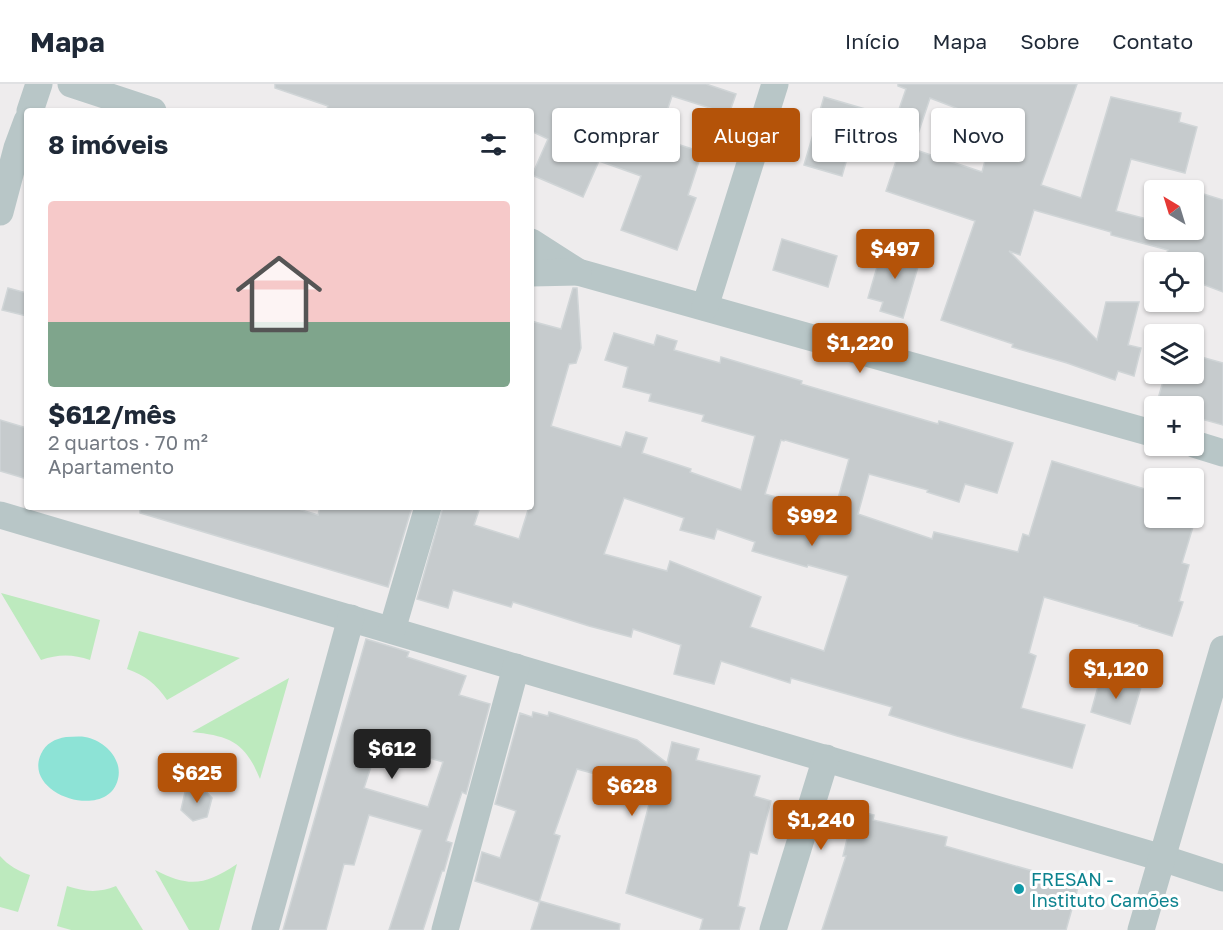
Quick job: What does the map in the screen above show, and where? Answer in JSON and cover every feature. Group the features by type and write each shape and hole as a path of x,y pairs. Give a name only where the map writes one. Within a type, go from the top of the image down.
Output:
{"street":[{"path":"29,108 39,84"},
{"path":"71,84 144,108"},
{"path":"705,308 775,84"},
{"path":"0,212 21,129"},
{"path":"534,244 578,272 1144,431"},
{"path":"534,273 578,272"},
{"path":"1204,447 1223,453"},
{"path":"392,630 427,510"},
{"path":"0,514 1223,878"},
{"path":"265,930 351,618"},
{"path":"1141,930 1223,649"},
{"path":"445,930 516,667"},
{"path":"773,930 826,758"}],"shaded area":[{"path":"1,593 100,620 90,660 66,656 41,660"},
{"path":"139,631 240,658 167,700 150,681 127,669"},
{"path":"289,678 260,779 248,757 235,743 217,736 192,732"},
{"path":"66,737 83,737 99,742 115,758 119,772 111,792 99,799 84,801 69,798 54,791 44,781 38,769 41,754 51,742"},
{"path":"0,856 14,868 30,875 18,912 0,907"},
{"path":"237,864 219,930 189,930 155,870 178,880 197,882 216,876"},
{"path":"67,886 92,891 116,886 143,930 71,930 57,926"}],"building":[{"path":"275,84 706,84 736,94 731,108 710,108 672,96 668,108 552,108 552,162 599,162 583,197 534,176 534,170 548,139 534,132 534,108 327,108 328,106 275,88"},
{"path":"898,84 1077,84 1041,185 1081,198 1111,97 1181,113 1179,122 1197,127 1185,173 1131,159 1116,211 1144,218 1144,240 1204,240 1204,194 1223,200 1223,292 1204,285 1204,252 1167,252 1168,250 1111,235 1111,232 1034,210 1020,255 1009,251 1097,340 1106,302 1139,302 1128,345 1141,348 1134,376 1118,371 1115,380 1012,347 1013,344 941,320 975,221 886,191 896,162 919,162 919,151 931,155 931,162 952,162 982,172 985,162 1025,162 1025,108 956,108 930,98 919,131 919,108 899,108 906,89"},
{"path":"824,97 862,108 821,108"},
{"path":"812,138 812,162 846,162 842,176 804,165"},
{"path":"680,145 692,149 692,162 699,162 688,195 696,198 677,250 621,230 641,176 602,162 680,162"},
{"path":"782,239 837,256 828,287 773,270"},
{"path":"898,246 922,253 903,318 880,311 883,302 868,298 882,250 895,253"},
{"path":"8,288 24,292 24,315 2,310"},
{"path":"573,288 577,288 581,348 576,363 569,364 551,426 621,447 626,432 647,438 642,453 691,469 690,472 741,490 755,436 702,421 704,415 649,401 651,394 623,387 628,367 605,360 614,333 654,345 657,335 677,341 674,350 720,363 721,357 802,381 801,384 938,424 939,421 1013,443 997,493 965,484 959,502 927,492 928,490 869,474 858,514 932,539 934,532 1018,552 1023,534 1029,536 1052,461 1144,489 1144,528 1193,528 1182,563 1189,565 1179,601 1183,602 1172,636 1044,597 1029,653 1036,656 1021,708 1085,725 1072,768 889,715 892,707 791,678 790,683 721,661 714,684 674,674 681,645 633,629 631,637 513,602 511,607 453,590 448,608 417,599 442,510 479,510 474,525 519,539 528,510 534,510 534,322 561,329","holes":["781,440 849,459 834,513 765,494","624,498 684,518 680,530 714,539 717,529 755,542 752,551 848,576 824,651 750,627 761,597 670,561 667,571 604,554"]},
{"path":"1204,358 1223,363 1223,425 1204,420 1204,396 1159,396 1162,384 1204,384"},
{"path":"0,420 24,427 24,478 0,471"},
{"path":"140,510 302,510 318,515 319,510 411,510 388,587 140,513"},
{"path":"366,639 409,652 407,657 466,676 459,695 490,704 466,794 462,792 446,841 452,843 444,871 442,871 423,930 389,930 422,830 369,815 354,865 344,864 326,930 283,930","holes":["380,739 421,752 420,755 443,762 428,807 364,788"]},
{"path":"1101,676 1141,687 1130,724 1091,712"},
{"path":"533,712 548,716 549,712 637,740 667,763 672,742 699,749 696,760 760,776 754,796 771,801 757,854 750,852 738,906 745,908 739,930 700,930 703,919 626,893 652,793 621,781 577,769 554,834 560,836 539,902 475,881 482,852 500,858 516,811 495,804 520,713 532,717"},
{"path":"201,786 212,798 207,817 193,821 181,810 185,792"},
{"path":"854,810 874,815 873,820 947,837 945,846 1079,884 1066,930 822,930 846,856 843,856"},
{"path":"540,901 620,924 619,930 531,930"}],"place":[{"name":"FRESAN - Instituto Camões","path":"1019,889"}]}
